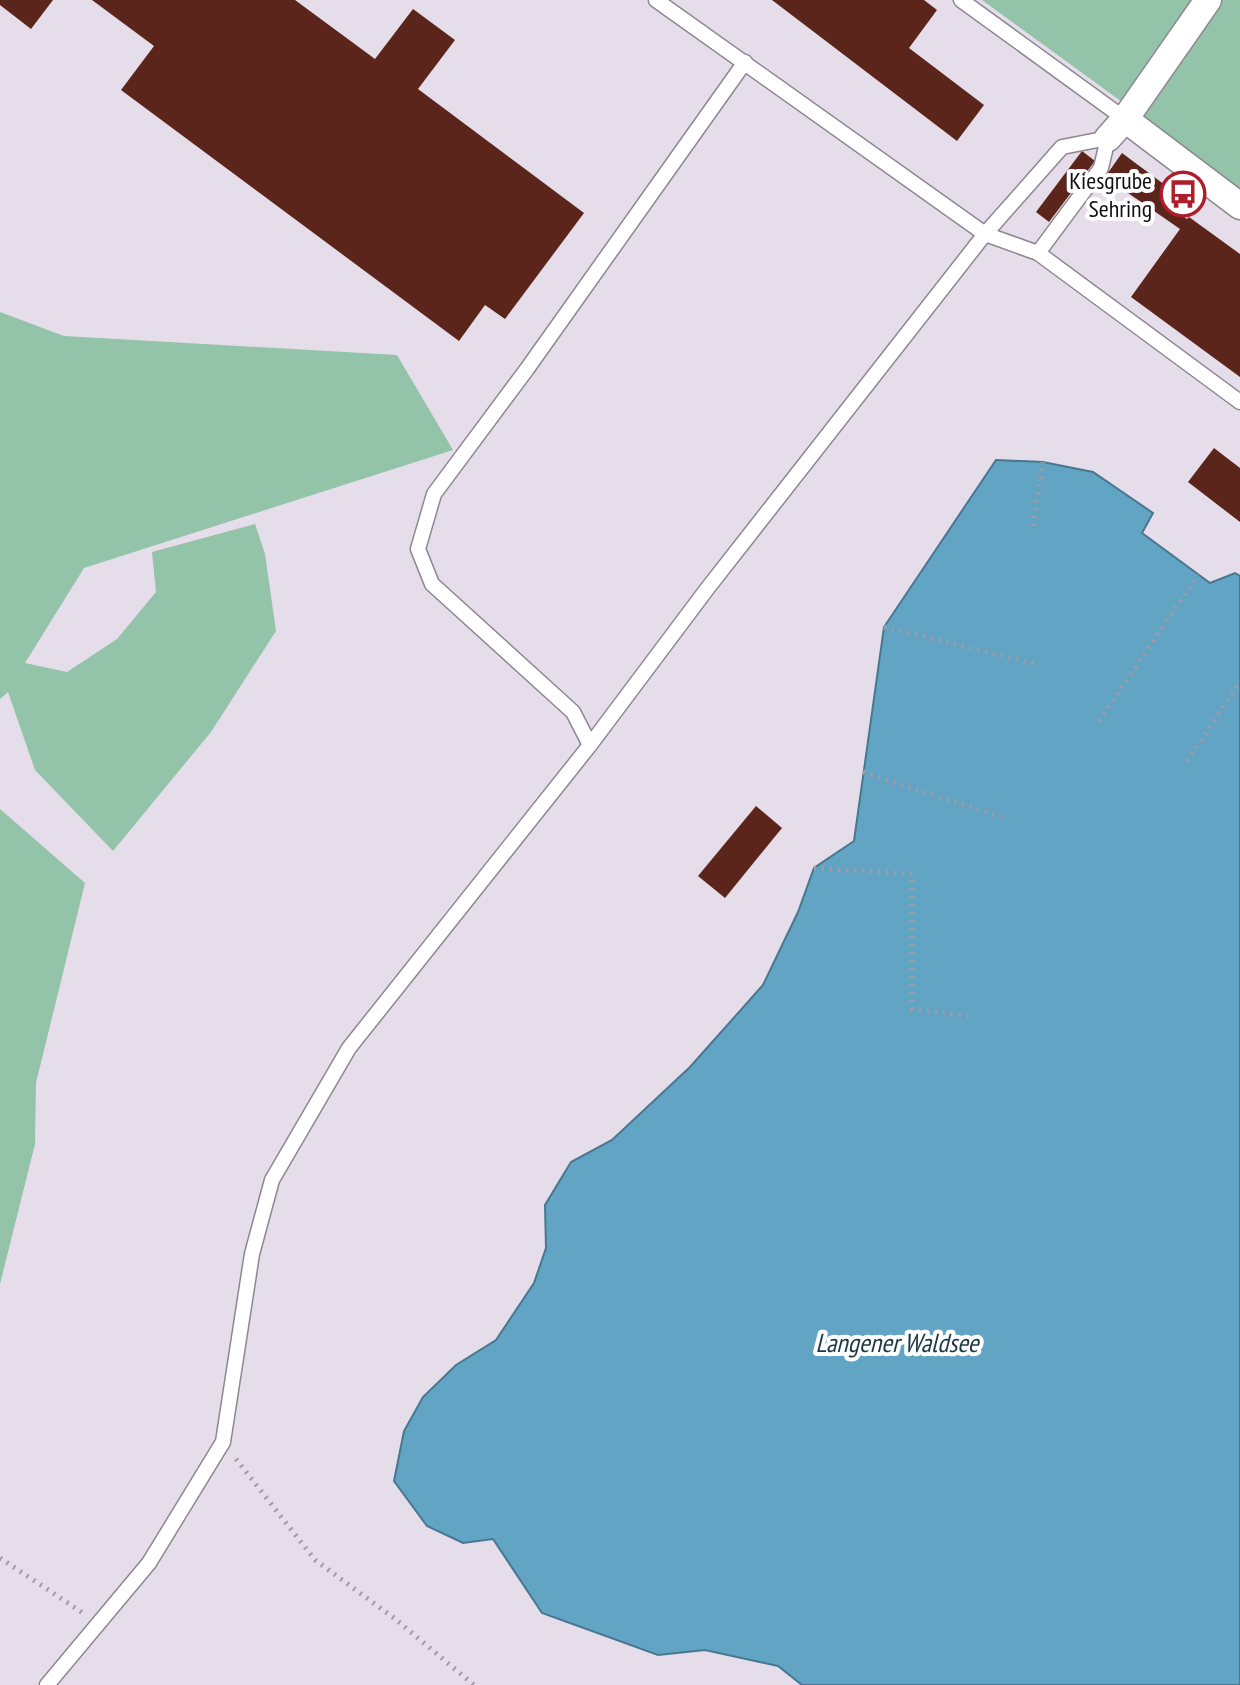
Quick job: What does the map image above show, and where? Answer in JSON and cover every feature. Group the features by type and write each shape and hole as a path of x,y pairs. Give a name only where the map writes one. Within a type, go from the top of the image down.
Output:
{"street":[{"path":"1208,0 1117,128 1240,206"}],"lane":[{"path":"656,0 985,234 1038,253 1240,402"},
{"path":"961,0 1117,128"},
{"path":"590,745 573,712 432,584 418,549 434,494 527,369 745,62"},
{"path":"47,1685 149,1563 223,1442 252,1254 272,1180 349,1048 590,745 707,589 985,234 1062,147 1117,128"},
{"path":"1038,253 1101,168 1117,128"}],"path":[{"path":"1033,526 1043,462"},
{"path":"1099,721 1198,575"},
{"path":"884,627 1037,664"},
{"path":"1187,761 1240,682"},
{"path":"863,772 1001,817"},
{"path":"814,868 912,874 912,1009 971,1016"},
{"path":"223,1442 315,1560 394,1618 474,1685"},
{"path":"0,1558 98,1622"}],"green space":[{"path":"982,0 1240,0 1240,188"},
{"path":"0,312 64,336 397,355 453,450 84,568 25,663 67,672 117,639 156,592 152,552 255,524 265,554 276,631 211,732 113,851 35,770 8,692 0,699"},
{"path":"0,809 85,883 36,1083 35,1144 0,1284"}],"water":[{"name":"Langener Waldsee","path":"996,460 1043,462 1093,472 1153,513 1142,533 1210,583 1235,573 1240,576 1240,1685 802,1685 778,1666 705,1650 658,1655 542,1613 493,1539 463,1543 427,1526 394,1481 404,1431 423,1397 456,1365 496,1340 534,1283 546,1248 545,1205 571,1162 612,1140 690,1067 763,985 798,912 814,868 854,841 884,627"}],"building":[{"path":"0,0 53,0 31,29 0,5"},
{"path":"92,0 295,0 375,59 413,9 455,40 418,89 584,213 505,319 485,305 459,341 121,90 154,46"},
{"path":"772,0 924,0 937,10 909,48 984,105 957,141"},
{"path":"1082,151 1095,161 1049,222 1036,212"},
{"path":"1122,153 1173,191 1165,203 1240,254 1240,377 1131,297 1180,229 1105,177"},
{"path":"1214,448 1240,468 1240,522 1188,482"},
{"path":"756,806 782,828 725,898 698,876"}],"place":[{"name":"Kiesgrube Sehring","path":"1183,194"}]}
